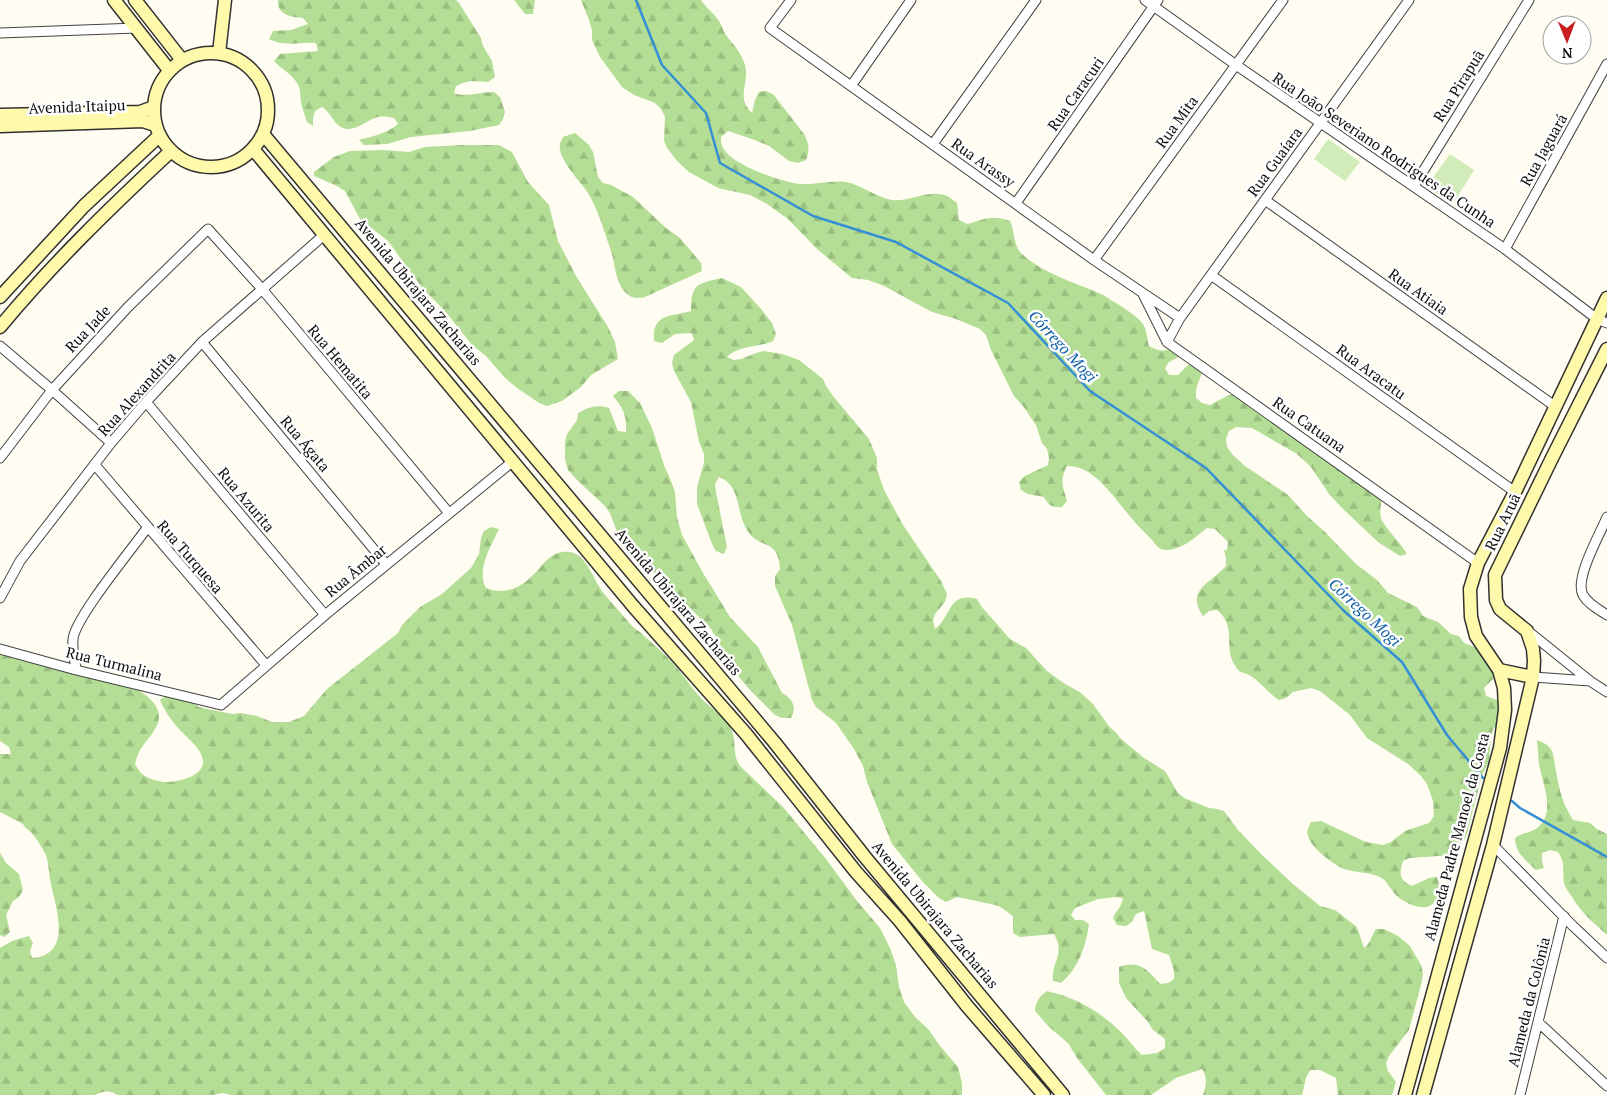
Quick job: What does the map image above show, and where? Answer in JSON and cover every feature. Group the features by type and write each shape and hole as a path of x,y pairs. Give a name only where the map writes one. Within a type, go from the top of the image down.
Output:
{"main road":[{"path":"114,0 169,70"},
{"path":"135,0 182,60"},
{"path":"219,53 224,0"},
{"path":"219,53 231,56 242,62 260,80 268,103 268,116 263,134 253,149 241,159 227,165 212,167 197,165 183,160 171,151 158,130 154,107 155,95 161,81 169,70 182,60 194,55 219,53"},
{"name":"Avenida Itaipu","path":"0,115 140,112 154,107"},
{"name":"Avenida Itaipu","path":"0,126 143,121 158,130"},
{"path":"0,297 84,206 158,130"},
{"name":"Avenida Ubirajara Zacharias","path":"263,134 775,743 865,857 1063,1095"},
{"name":"Avenida Ubirajara Zacharias","path":"253,149 633,606 746,734 856,872 900,920 967,1006 1044,1095"},
{"path":"0,328 30,291 97,221 171,151"},
{"path":"17,278 28,285 30,291"},
{"name":"Rua Aruã","path":"1478,563 1556,407 1602,321 1607,298"},
{"name":"Rua Aruã","path":"1527,631 1500,609 1496,600 1495,575 1607,349"},
{"path":"1535,449 1552,458"},
{"name":"Alameda Padre Manoel da Costa","path":"1405,1095 1500,748 1504,688 1499,670 1476,636 1471,617 1470,589 1478,563"},
{"path":"1423,1095 1493,845 1533,677 1533,649 1527,631"},
{"path":"1499,670 1533,677"}],"street":[{"name":"Rua Arassy","path":"791,0 770,28 1094,260 1180,318"},
{"path":"851,86 911,0"},
{"path":"933,144 1036,0"},
{"name":"Rua João Severiano Rodrigues da Cunha","path":"1145,0 1156,3 1236,65 1505,249 1602,321"},
{"name":"Rua Mita","path":"1094,260 1283,0"},
{"name":"Rua Guaíara","path":"1167,342 1180,318 1409,0"},
{"name":"Rua Pirapuã","path":"1414,186 1529,0"},
{"name":"Rua Caracuri","path":"1016,203 1156,3"},
{"path":"0,32 137,28"},
{"name":"Rua Jaguará","path":"1505,249 1607,64"},
{"name":"Rua Atiaia","path":"1265,200 1556,407"},
{"name":"Rua Hematita","path":"208,229 262,289 449,514"},
{"name":"Rua Jade","path":"0,458 52,390 128,307 208,229"},
{"name":"Rua Alexandrita","path":"0,598 20,561 111,443 146,402 202,342 324,235"},
{"name":"Rua Aracatu","path":"1211,275 1515,492"},
{"name":"Rua Catuana","path":"1143,294 1167,342 1478,563"},
{"name":"Rua Ágata","path":"202,342 386,564"},
{"path":"0,346 111,443"},
{"name":"Rua Azurita","path":"146,402 325,615"},
{"name":"Rua Âmbar","path":"221,705 386,564 512,462"},
{"name":"Rua Turquesa","path":"95,465 266,665"},
{"path":"1607,517 1583,572 1581,582 1581,592 1586,601 1607,615"},
{"path":"76,670 73,638 77,628 88,608 147,528"},
{"name":"Rua Aruã","path":"1527,631 1590,681 1607,692"},
{"name":"Rua Turmalina","path":"0,649 76,670 221,705"},
{"path":"1533,677 1590,681"},
{"path":"1493,845 1607,958"},
{"name":"Alameda da Colônia","path":"1520,1095 1564,916"},
{"path":"1538,1022 1607,1086"}],"green space":[{"path":"278,0 456,0 481,38 483,46 492,61 495,77 488,82 471,81 463,83 456,86 454,93 464,95 494,92 500,97 505,112 503,119 499,125 470,131 411,137 387,144 364,145 359,140 384,132 398,124 394,118 378,117 355,128 346,129 338,125 322,107 315,111 313,126 307,122 297,83 292,76 274,61 280,54 318,51 316,43 286,44 269,39 273,31 291,30 308,24 303,18 290,16 282,12 278,5"},
{"path":"514,0 535,0 533,14 525,14"},
{"path":"581,0 701,0 717,18 744,61 746,78 744,101 747,107 752,113 759,92 766,91 773,94 804,134 808,144 806,160 798,163 789,161 769,146 728,131 721,137 722,145 736,161 758,172 792,183 846,182 892,200 931,194 944,195 957,203 959,220 967,224 993,218 1010,221 1018,249 1029,260 1058,276 1105,296 1130,312 1143,324 1149,346 1163,351 1171,348 1181,356 1169,362 1165,368 1169,375 1178,375 1190,363 1203,368 1196,393 1196,398 1202,403 1210,405 1233,394 1265,418 1279,423 1381,498 1381,518 1407,554 1400,556 1378,542 1329,494 1311,467 1297,454 1252,428 1236,427 1229,431 1226,439 1227,447 1245,466 1288,495 1356,564 1377,580 1388,593 1417,607 1423,616 1438,622 1451,634 1459,636 1464,643 1479,649 1494,669 1495,677 1484,688 1486,696 1500,701 1498,724 1493,729 1489,761 1482,775 1466,837 1458,850 1452,855 1410,858 1403,861 1402,879 1412,886 1429,878 1437,877 1439,893 1435,902 1427,907 1421,907 1406,902 1396,896 1382,878 1340,867 1323,856 1310,841 1307,832 1311,822 1321,821 1366,842 1383,845 1391,842 1405,831 1429,823 1434,816 1433,801 1427,784 1421,776 1408,764 1367,738 1350,715 1320,691 1311,688 1293,692 1286,698 1279,700 1249,675 1237,669 1230,652 1227,623 1217,610 1209,611 1203,616 1198,607 1197,600 1198,593 1202,588 1226,566 1224,550 1227,550 1228,542 1215,529 1207,528 1189,542 1173,549 1164,550 1156,545 1102,483 1094,476 1076,467 1067,466 1063,476 1062,484 1067,501 1062,507 1053,506 1044,497 1028,494 1021,490 1019,482 1025,476 1048,465 1047,449 1042,443 1036,425 1014,396 991,350 986,335 980,329 932,312 884,286 868,280 852,278 817,249 788,219 767,204 750,195 718,188 689,172 667,148 664,141 665,117 661,109 655,103 634,95 622,87 600,57 592,40 592,30"},
{"path":"575,133 589,145 593,152 598,177 603,183 611,185 633,197 666,228 680,238 701,263 702,271 645,297 634,298 625,292 619,282 611,251 594,204 565,162 560,150 563,137"},
{"path":"1328,139 1360,162 1345,181 1314,159"},
{"path":"499,145 512,152 528,182 549,205 558,241 576,276 608,327 615,342 618,359 591,375 581,387 562,401 547,406 539,403 505,378 486,356 472,345 445,311 423,289 388,241 360,219 345,191 314,176 314,172 334,157 350,151 383,150 409,152 425,147"},
{"path":"1450,154 1474,170 1453,204 1426,187"},
{"path":"722,278 741,287 772,323 776,334 773,341 737,350 727,357 734,360 741,359 764,351 782,354 799,360 823,379 833,396 869,439 877,458 877,469 884,490 903,525 941,581 947,594 945,602 935,614 933,621 935,629 955,602 961,598 968,597 977,599 1010,639 1026,648 1047,671 1081,693 1093,704 1120,738 1144,758 1165,771 1178,793 1184,798 1209,808 1224,811 1238,830 1293,884 1320,906 1335,910 1357,927 1364,948 1376,929 1384,929 1398,936 1410,946 1421,965 1423,973 1409,1030 1389,1056 1386,1063 1388,1071 1396,1082 1392,1095 1338,1095 1336,1078 1320,1070 1310,1070 1302,1095 1203,1095 1206,1082 1202,1069 1176,1078 1151,1095 1106,1095 1077,1058 1068,1043 1049,1027 1035,1011 1035,1008 1038,1000 1047,991 1068,997 1087,1006 1104,1018 1121,1032 1142,1055 1157,1053 1165,1048 1165,1039 1152,1029 1126,998 1119,983 1119,967 1126,965 1142,967 1160,984 1168,983 1174,979 1174,971 1169,955 1152,949 1144,911 1136,914 1132,922 1126,926 1117,925 1113,918 1123,898 1098,899 1075,908 1071,915 1075,920 1083,920 1089,924 1088,932 1077,964 1061,983 1053,981 1059,948 1054,934 1020,937 1013,933 1013,916 999,906 957,897 946,902 939,898 922,881 892,844 867,782 863,766 854,749 836,723 816,707 812,700 792,625 775,586 775,576 780,569 776,552 768,545 757,540 747,530 743,523 735,493 726,481 719,477 715,484 727,547 724,554 716,551 712,544 697,504 697,487 704,463 704,454 699,442 691,402 674,371 672,363 674,355 694,340 692,333 675,334 662,343 654,341 654,332 656,325 664,318 691,311 692,295 697,286"},
{"path":"619,391 628,391 640,403 652,428 675,492 677,517 682,535 730,617 758,647 782,693 793,704 794,710 791,718 782,718 775,715 750,690 739,677 711,629 638,558 618,534 610,513 605,506 568,470 565,459 565,442 567,434 577,420 578,413 593,407 609,408 618,431 626,432 624,412 613,396"},
{"path":"491,527 499,529 484,566 483,581 486,588 500,591 513,589 525,582 554,555 564,552 576,554 586,564 601,590 632,626 672,662 700,697 726,721 733,733 737,760 740,766 783,807 880,928 896,965 899,987 904,1002 958,1067 962,1083 962,1095 231,1095 223,1093 212,1095 117,1095 106,1092 95,1095 0,1095 0,948 12,941 29,936 33,943 30,951 32,958 45,955 53,949 59,930 46,855 35,837 23,824 0,812 0,754 11,754 9,747 0,741 0,654 96,680 127,685 144,694 152,700 157,708 159,717 155,730 140,750 135,764 142,774 151,779 163,782 181,780 199,771 202,766 202,756 172,721 160,700 167,695 183,697 199,707 233,714 240,713 257,716 272,722 289,722 304,716 327,689 398,633 402,625 420,607 442,594 471,568 479,554 484,531"},
{"path":"1537,740 1543,742 1552,751 1562,797 1573,820 1590,823 1607,834 1607,935 1584,913 1566,888 1563,864 1558,852 1550,850 1542,853 1544,868 1536,870 1522,856 1515,843 1515,838 1537,828 1543,822 1546,815 1547,798 1539,764"},
{"path":"0,853 6,863 19,874 23,890 19,897 13,901 6,915 10,932 4,937 0,935"}],"waterway":[{"name":"Córrego Mogi","path":"636,0 662,65 706,113 720,163 813,216 896,242 1008,303 1090,391 1206,468 1344,611 1402,662 1447,735 1483,778"},
{"name":"Córrego Mogi","path":"1512,801 1520,808 1607,857"}]}
